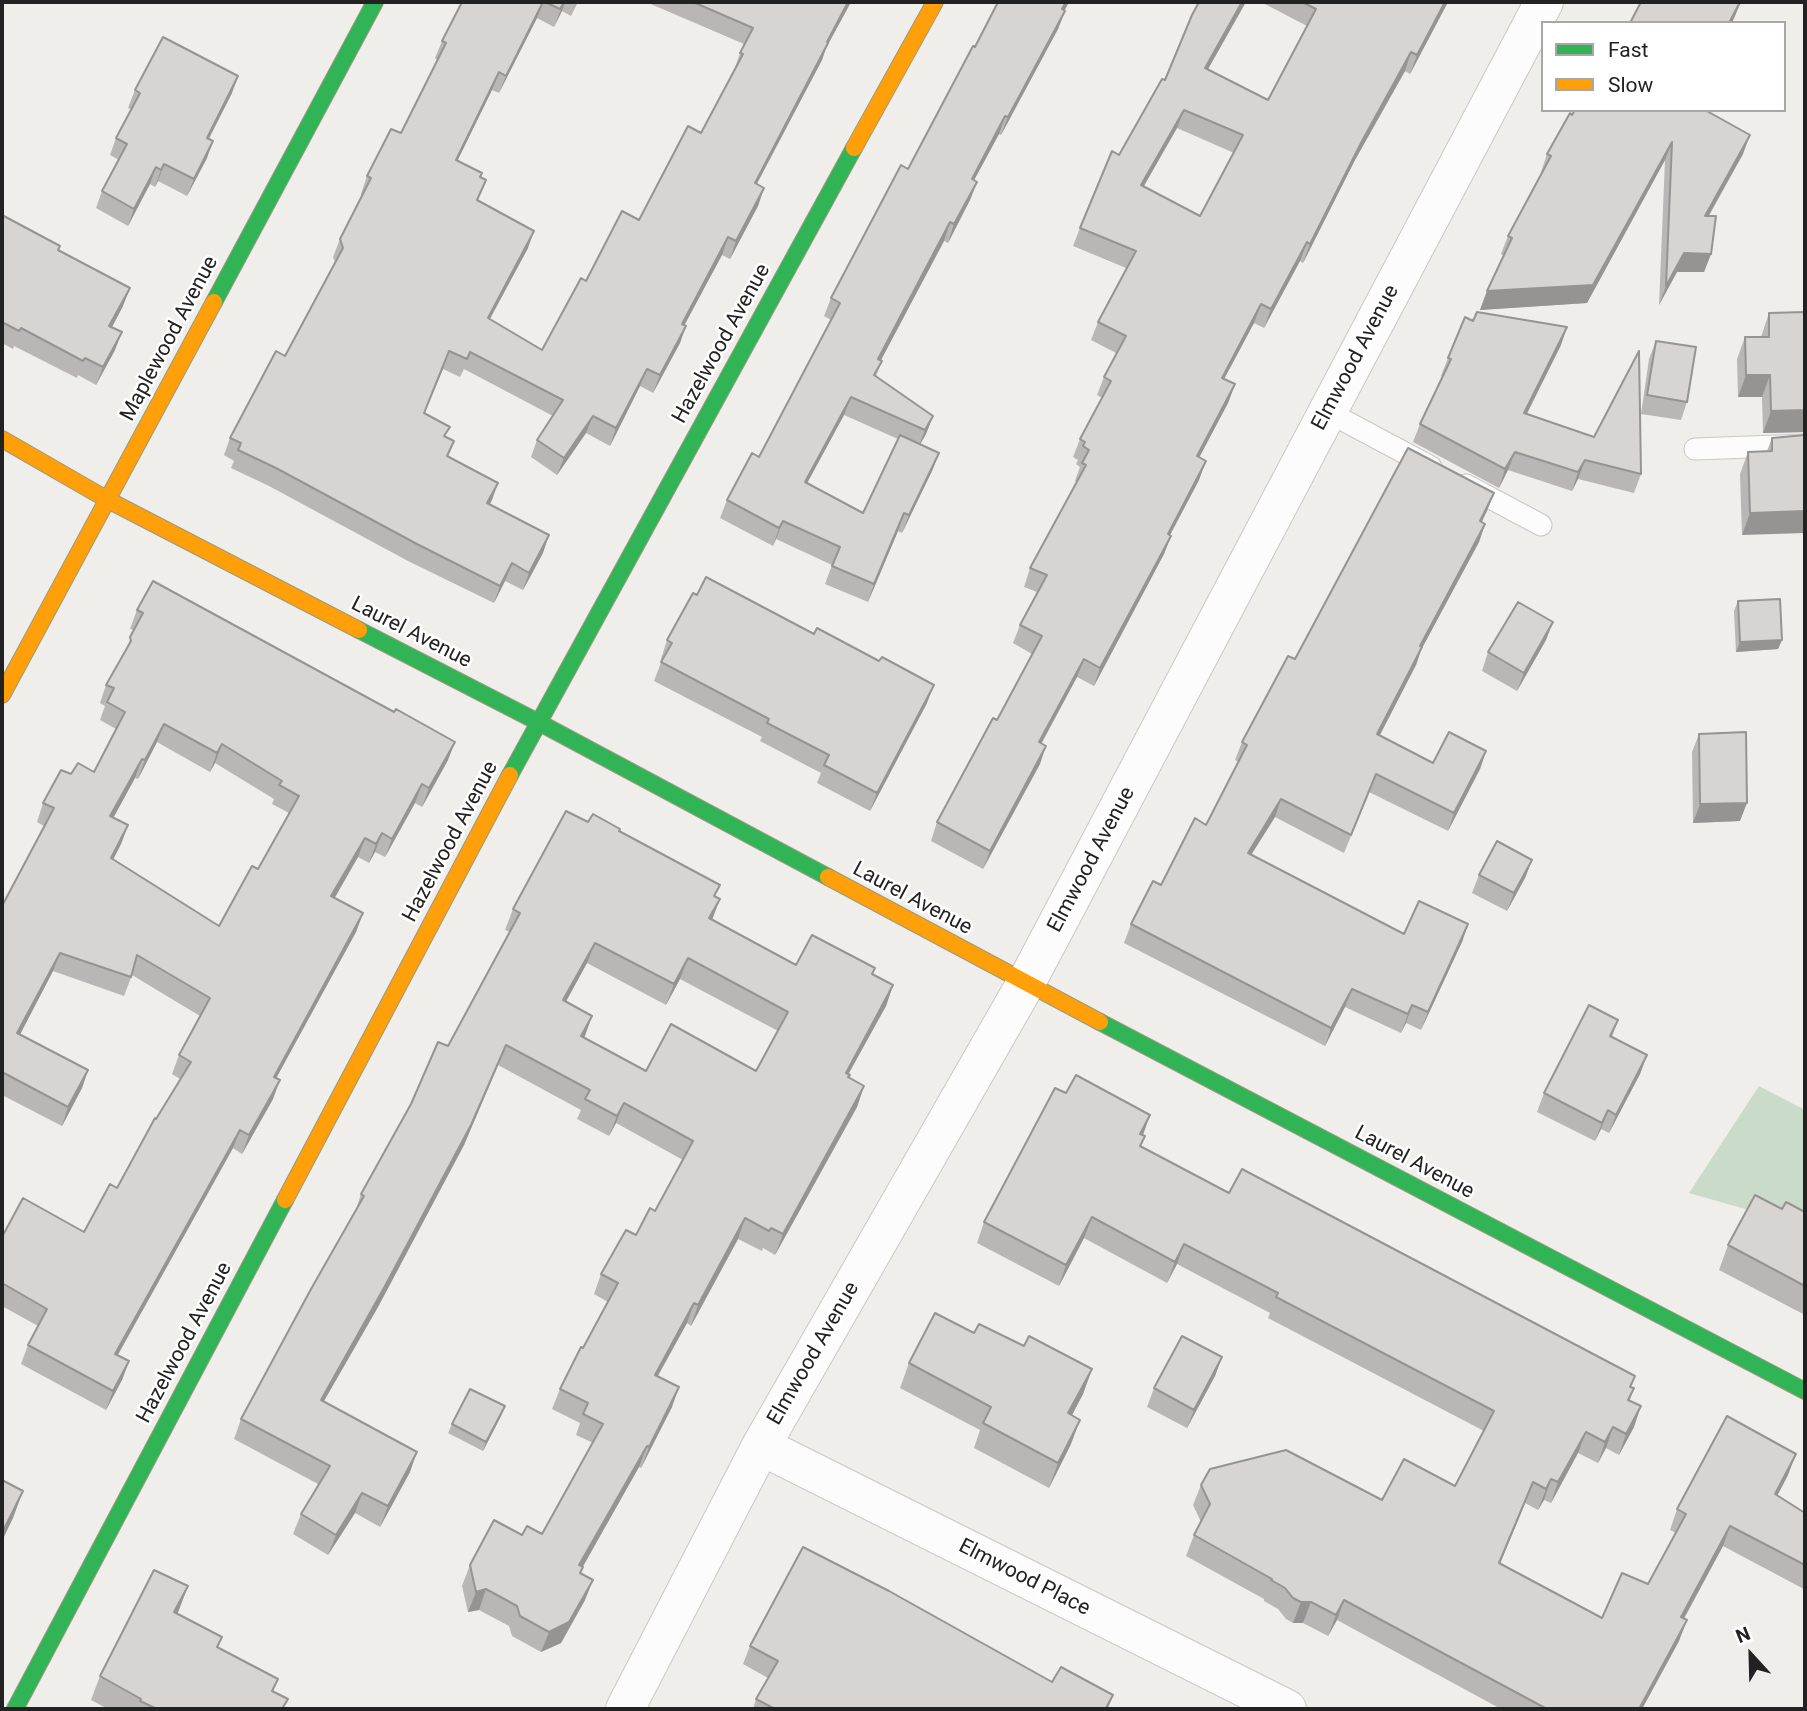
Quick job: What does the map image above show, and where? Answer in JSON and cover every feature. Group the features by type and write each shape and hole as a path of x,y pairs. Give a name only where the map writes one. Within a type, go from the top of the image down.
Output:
{"street":[{"name":"Maplewood Avenue","path":"2,695 375,2"},
{"name":"Hazelwood Avenue","path":"15,1709 538,722 935,2"},
{"name":"Elmwood Avenue","path":"630,1708 761,1446 1027,984 1544,2"},
{"name":"Laurel Avenue","path":"2,439 108,500 538,722 1027,984 1805,1391"},
{"name":"Elmwood Place","path":"761,1446 1287,1709"}],"lane":[{"path":"1328,412 1541,525"},
{"path":"1695,449 1805,445"}],"green space":[{"path":"1759,1086 1805,1110 1805,1226 1689,1193"}],"building":[{"path":"462,2 543,2 506,76 499,72 456,160 482,173 480,177 486,180 477,200 534,231 488,318 542,350 581,278 586,281 622,211 639,220 688,126 701,133 743,54 740,53 753,28 693,2 848,2 755,183 764,188 736,241 728,237 682,324 686,326 660,375 647,369 616,428 593,416 564,458 537,440 563,400 470,352 467,359 449,351 424,413 450,427 444,436 454,441 447,456 498,483 487,503 549,535 529,573 512,563 500,586 238,450 241,443 230,438 276,351 285,356 343,248 340,239 371,178 367,176 391,129 401,133 446,43 442,41"},
{"path":"545,2 564,2 560,9"},
{"path":"998,2 1066,2 1062,9 1065,11 972,179 977,182 954,224 950,222 878,359 882,361 874,375 933,416 925,430 851,397 805,482 863,513 900,435 939,453 909,515 904,513 874,584 832,566 840,547 783,521 779,528 727,500 752,453 759,457 840,303 831,298 901,165 908,169"},
{"path":"1199,2 1242,2 1205,68 1268,100 1316,9 1302,2 1445,2 1417,55 1411,52 1310,244 1307,242 1271,309 1261,304 1222,378 1235,384 1197,456 1206,461 1168,534 1171,536 1100,668 1084,659 1039,742 1046,746 990,851 937,822 993,718 997,720 1042,636 1020,625 1047,575 1030,568 1086,465 1082,463 1089,450 1083,446 1085,442 1080,439 1111,381 1104,377 1126,336 1098,322 1136,251 1080,228 1112,151 1119,155 1162,79 1165,80","holes":["1184,110 1243,135 1200,216 1141,185"]},
{"path":"1641,2 1740,2 1730,21 1631,21"},
{"path":"163,37 238,76 207,138 213,141 194,179 164,164 161,170 156,167 134,209 102,191 127,144 116,138 140,93 135,90"},
{"path":"1574,112 1709,112 1750,135 1705,216 1716,216 1711,254 1684,253 1666,286 1672,142 1593,285 1487,291 1512,238 1508,236 1551,156 1547,154 1570,113 1572,115"},
{"path":"2,215 60,246 58,250 130,288 109,326 122,332 103,367 85,358 83,361 21,328 19,331 2,322"},
{"path":"1477,312 1567,327 1524,413 1594,437 1639,351 1641,474 1585,460 1578,472 1515,452 1505,469 1420,424 1451,359 1448,358 1465,317 1473,321"},
{"path":"1805,312 1805,410 1771,411 1770,375 1746,375 1745,337 1769,337 1769,313"},
{"path":"1656,341 1696,347 1687,402 1647,395"},
{"path":"1805,435 1805,511 1750,513 1748,452 1772,451 1772,438"},
{"path":"1408,448 1494,493 1480,521 1485,524 1377,734 1433,763 1449,732 1486,751 1454,813 1376,774 1351,835 1281,799 1248,853 1404,934 1419,901 1468,924 1428,1012 1412,1005 1408,1014 1352,989 1331,1028 1131,924 1153,881 1161,885 1195,818 1206,825 1247,745 1242,742 1288,656 1295,659"},
{"path":"706,577 814,634 817,628 879,661 882,657 934,685 877,793 824,765 829,755 767,723 769,719 661,662 672,643 667,640 693,593 697,595"},
{"path":"153,581 394,712 396,709 455,742 429,788 422,784 392,839 382,833 376,844 365,838 331,896 363,913 274,1077 280,1080 249,1135 240,1130 115,1354 129,1361 113,1391 28,1345 47,1309 2,1283 2,1237 23,1198 84,1232 110,1184 117,1188 155,1118 191,1062 179,1055 210,998 137,955 131,977 60,953 17,1033 88,1070 68,1107 2,1072 2,906 54,808 43,803 61,770 71,774 78,763 94,772 125,712 107,702 114,688 106,685 131,641 130,637 143,613 137,610","holes":["164,724 217,753 222,744 282,781 279,785 299,796 258,869 252,866 219,926 111,858 128,825 110,816"]},
{"path":"1780,599 1782,640 1740,642 1738,601"},
{"path":"1518,602 1553,622 1524,673 1488,652"},
{"path":"1746,732 1747,803 1700,804 1699,734"},
{"path":"566,811 588,822 593,814 620,829 619,831 720,885 714,896 720,899 709,918 796,965 812,935 875,968 872,974 893,985 846,1073 864,1086 783,1234 771,1228 769,1231 745,1218 698,1305 694,1303 655,1375 679,1387 649,1447 647,1446 579,1565 583,1567 580,1573 593,1580 569,1622 549,1632 520,1616 517,1606 486,1589 476,1592 470,1565 494,1520 522,1535 527,1526 542,1534 603,1424 583,1414 588,1403 560,1389 618,1283 601,1274 626,1230 636,1235 650,1208 655,1211 693,1141 624,1103 617,1116 585,1099 590,1090 506,1045 471,1125 321,1400 417,1452 388,1506 362,1493 336,1535 301,1514 330,1466 241,1419 364,1196 361,1194 411,1104 438,1042 448,1046 520,913 513,909","holes":["595,943 674,984 688,958 788,1012 756,1071 671,1024 646,1071 581,1036 592,1016 563,1000"]},
{"path":"1497,841 1532,860 1514,893 1479,875"},
{"path":"1589,1005 1618,1020 1610,1036 1647,1055 1616,1115 1608,1110 1602,1123 1544,1093"},
{"path":"1076,1075 1150,1115 1140,1134 1145,1136 1140,1146 1229,1193 1242,1169 1635,1376 1630,1387 1634,1388 1628,1400 1641,1406 1626,1434 1613,1427 1605,1442 1586,1432 1558,1482 1551,1479 1546,1489 1533,1482 1499,1563 1602,1618 1622,1573 1648,1584 1686,1514 1677,1509 1727,1416 1796,1454 1775,1494 1805,1513 1805,1565 1730,1526 1681,1617 1687,1620 1639,1709 1547,1709 1344,1600 1336,1615 1311,1602 1301,1602 1272,1579 1194,1535 1210,1504 1201,1485 1210,1469 1286,1450 1382,1500 1404,1459 1455,1486 1494,1411 1276,1297 1278,1293 1184,1244 1175,1262 1092,1217 1066,1265 984,1222 1055,1088 1066,1093"},
{"path":"1755,1195 1782,1209 1786,1202 1805,1212 1805,1286 1728,1245"},
{"path":"935,1313 974,1333 979,1324 1024,1346 1029,1336 1092,1369 1068,1413 1080,1420 1058,1463 983,1423 991,1407 909,1363"},
{"path":"1182,1336 1222,1357 1194,1410 1154,1388"},
{"path":"470,1389 505,1406 486,1442 452,1424"},
{"path":"2,1480 23,1491 2,1533"},
{"path":"803,1547 889,1591 1052,1682 1061,1667 1113,1695 1106,1708 1108,1709 775,1709 756,1699 778,1661 750,1646"},
{"path":"154,1570 188,1586 174,1612 222,1637 217,1647 278,1679 272,1691 288,1699 282,1709 157,1709 100,1676"}],"traffic: fast":[{"path":"214,302 375,2"},
{"path":"510,775 854,148"},
{"path":"359,630 828,877"},
{"path":"1100,1022 1805,1391"},
{"path":"15,1709 285,1200"}],"traffic: slow":[{"path":"854,148 935,2"},
{"path":"2,695 214,302"},
{"path":"2,439 108,500 359,630"},
{"path":"285,1200 510,775"},
{"path":"828,877 1100,1022"}]}
